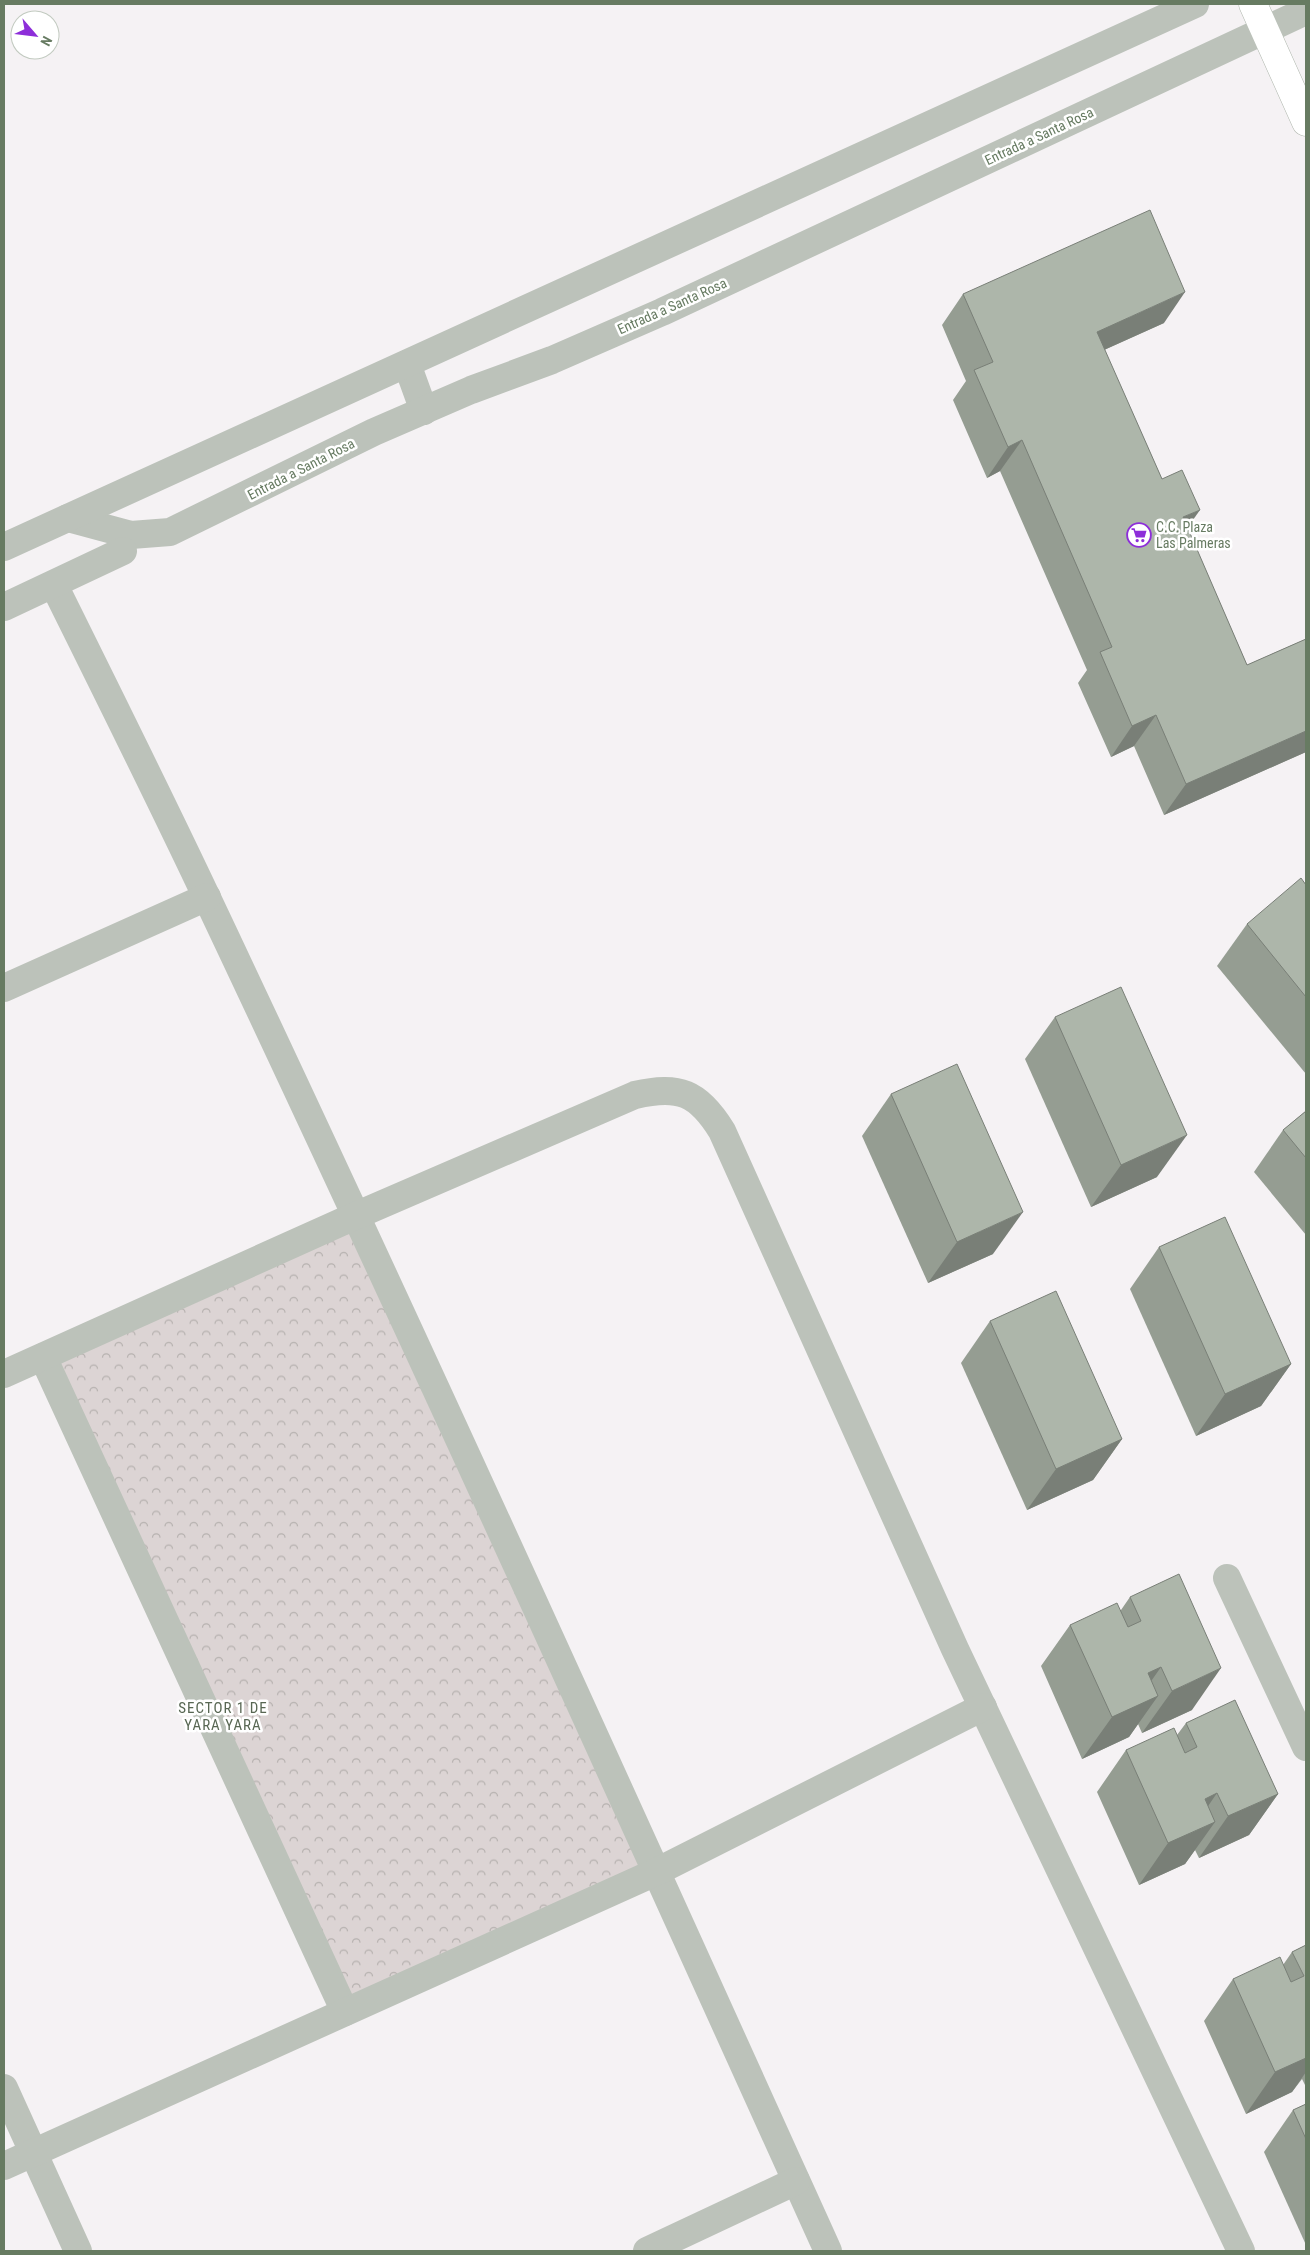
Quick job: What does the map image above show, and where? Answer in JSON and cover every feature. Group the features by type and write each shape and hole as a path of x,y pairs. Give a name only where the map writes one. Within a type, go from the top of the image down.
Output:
{"main road":[{"path":"1253,4 1306,122"}],"street":[{"path":"4,548 1195,4"},
{"name":"Entrada a Santa Rosa","path":"68,518 131,535 170,532 374,432 471,390 552,360 652,316 1266,32 1306,11"},
{"path":"407,364 424,410"},
{"path":"4,607 123,551"},
{"path":"54,585 207,898 355,1216 828,2251"},
{"path":"4,988 207,898"},
{"path":"4,1374 355,1216 635,1094 665,1090 678,1091 696,1099 711,1113 730,1147 955,1649 1241,2251"},
{"path":"43,1357 346,2012"},
{"path":"1227,1578 1306,1747"},
{"path":"4,2166 656,1872 983,1707"},
{"path":"4,2088 78,2251"},
{"path":"647,2251 796,2181"}],"green space":[{"path":"355,1216 656,1872 345,2012 43,1357"}],"building":[{"path":"1150,210 1185,292 1097,332 1162,479 1182,470 1200,510 1183,517 1247,665 1306,639 1306,731 1186,784 1156,715 1132,726 1100,652 1112,647 1022,440 1008,447 974,370 993,362 963,294"},
{"path":"1301,878 1306,885 1306,997 1247,924"},
{"path":"1121,987 1187,1135 1121,1165 1055,1017"},
{"path":"957,1064 1023,1212 957,1242 891,1094"},
{"path":"1306,1111 1306,1158 1283,1130"},
{"path":"1225,1217 1291,1364 1225,1394 1159,1247"},
{"path":"1056,1291 1122,1439 1056,1469 990,1321"},
{"path":"1179,1574 1221,1668 1172,1691 1161,1667 1148,1673 1158,1696 1112,1717 1070,1625 1117,1603 1128,1627 1141,1621 1130,1597"},
{"path":"1235,1700 1278,1794 1228,1816 1217,1793 1205,1799 1215,1822 1168,1843 1126,1750 1174,1728 1185,1753 1197,1747 1186,1723"},
{"path":"1306,1945 1306,2058 1275,2072 1233,1979 1280,1957 1291,1982 1304,1976 1292,1952"},
{"path":"1306,2104 1306,2139 1293,2110"}],"place":[{"name":"C.C. Plaza Las Palmeras","path":"1139,535"}],"district":[{"name":"SECTOR 1 DE YARA YARA","path":"223,1716"}]}
